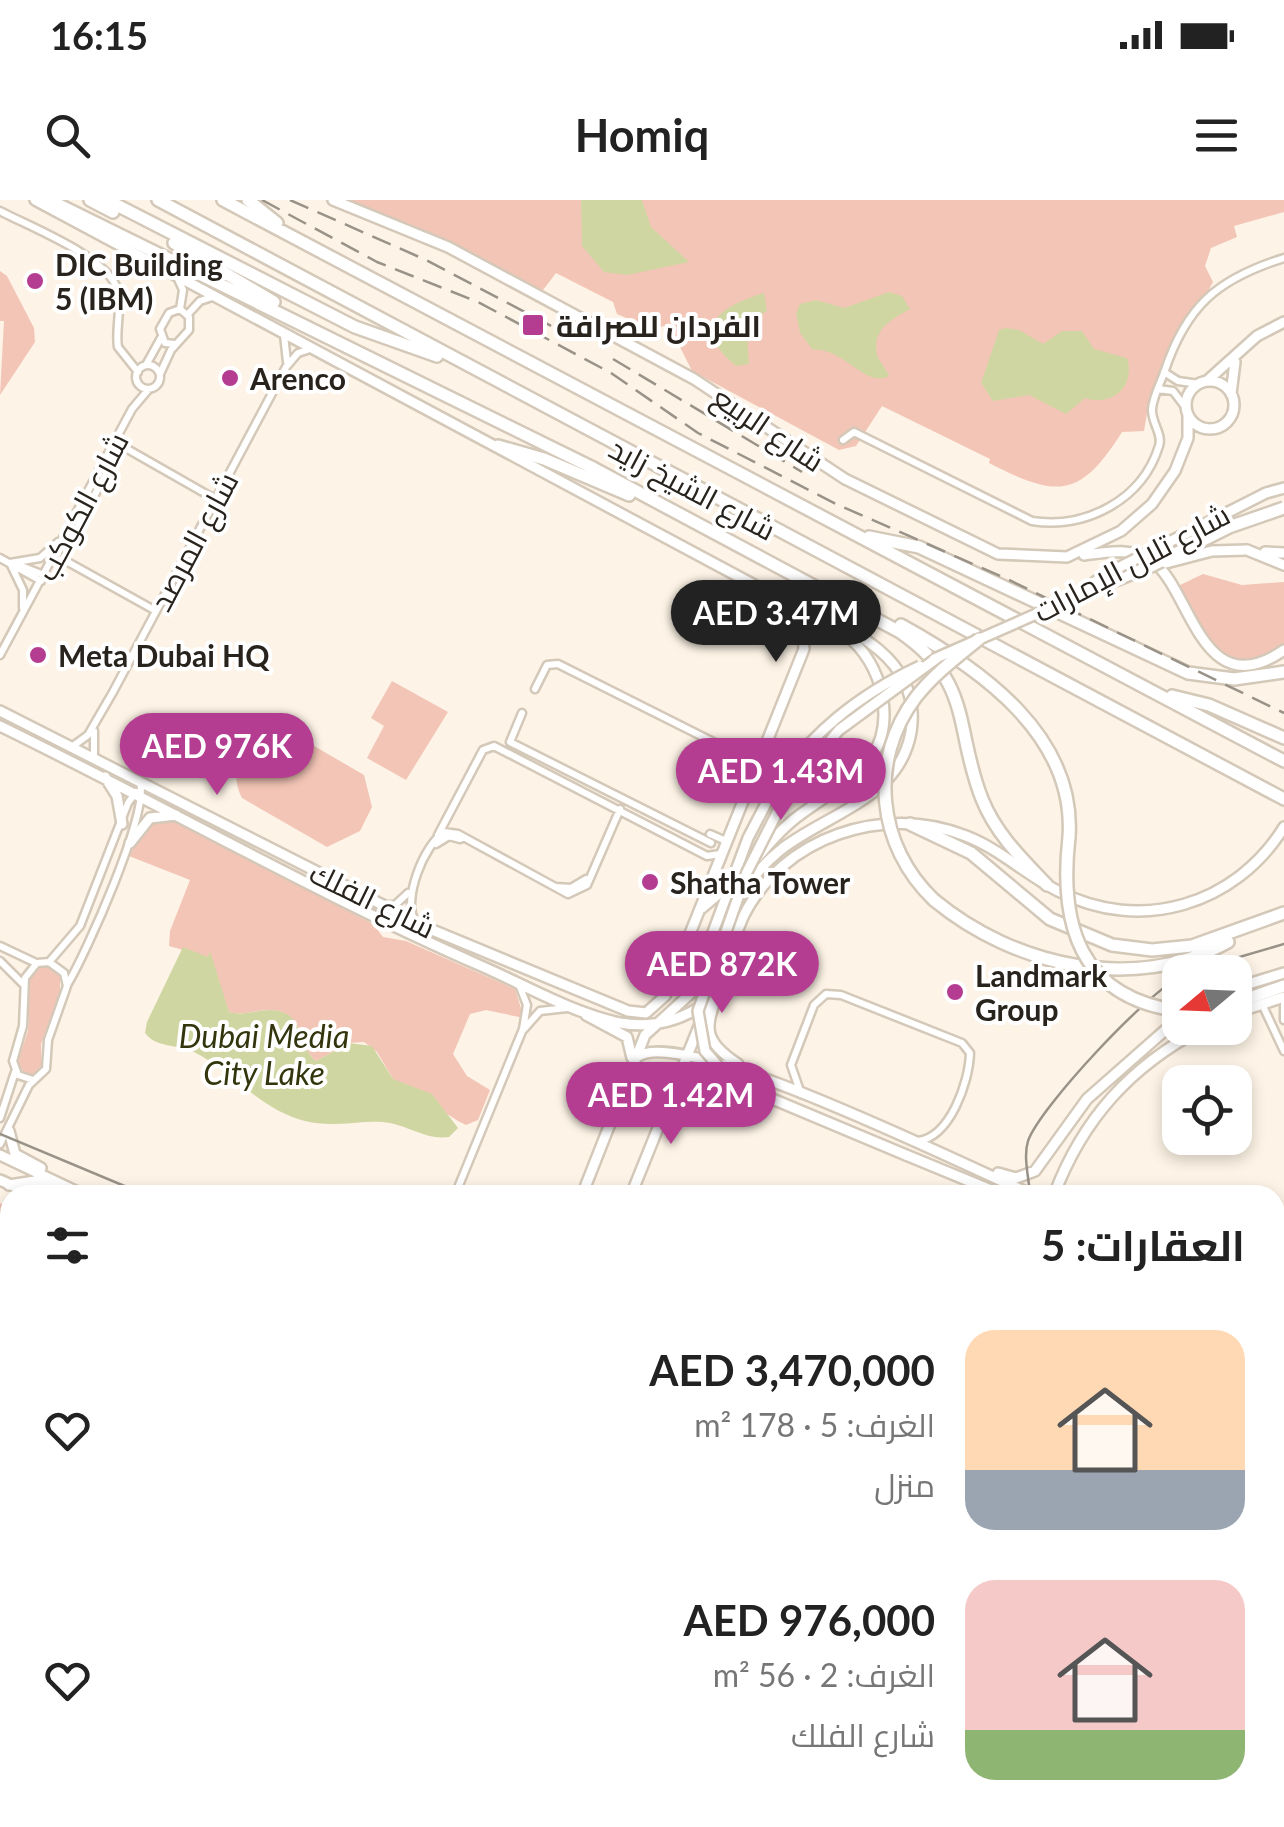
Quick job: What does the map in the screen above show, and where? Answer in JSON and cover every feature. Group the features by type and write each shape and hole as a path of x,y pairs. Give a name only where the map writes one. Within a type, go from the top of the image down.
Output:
{"highway":[{"path":"49,200 315,328 938,647 1035,728 1054,755 1066,784 1069,837 1065,899 1084,953 1125,994 1162,1007"},
{"path":"90,200 206,261 315,328"},
{"path":"107,200 355,327 398,345 448,358"},
{"name":"شارع الشيخ زايد","path":"158,200 448,358 1284,799"},
{"name":"شارع الشيخ زايد","path":"223,200 1284,761"},
{"path":"248,200 292,236"},
{"path":"498,446 534,455 656,503"},
{"path":"1075,596 1153,565 1228,527 1284,508"},
{"path":"864,537 919,547 1188,673 1234,680 1284,672"},
{"path":"865,610 909,638 946,678 964,718 977,786 990,816 1047,885"},
{"path":"978,639 916,697 897,728 887,762 884,796 890,831 904,864 934,900 974,929 1019,951 1096,968 1148,967 1185,960 1220,947 1250,926"},
{"path":"1161,694 1198,701 1284,738"},
{"path":"910,824 971,853 1050,919 1099,942 1139,949 1179,948 1284,913"},
{"path":"1252,996 1284,986"}],"main road":[{"path":"35,200 879,648 896,666 907,689 912,722 908,746 896,769 873,792 783,845 760,867 737,903"},
{"name":"شارع الربيع","path":"333,200 428,236 664,363 846,479 977,546 1021,558 1066,557 1104,542 1137,519 1164,488 1184,453 1211,429"},
{"path":"1236,358 1230,417 1211,429 1198,426 1187,412 1189,394 1236,358 1257,336 1284,322"},
{"path":"1202,383 1220,384 1230,394"},
{"name":"شارع الربيع","path":"1184,453 1187,412"},
{"name":"شارع تلال الإمارات","path":"937,658 1075,596 1104,575 1284,488"},
{"path":"1247,550 1284,565"},
{"path":"1066,557 1118,551 1143,556 1163,570 1196,634 1216,654 1250,663 1284,650"},
{"path":"1153,565 1212,551 1284,553"},
{"path":"700,909 806,640 799,618 758,587"},
{"path":"724,905 780,832 853,780 880,738 883,707 874,670 852,638 820,617"},
{"path":"586,1185 633,1062 654,1024 687,998 739,860 772,792 799,752 840,714 937,658"},
{"path":"937,658 860,712 819,751 774,814 699,1002 698,1027 709,1058 739,1086 978,1185"},
{"name":"شارع الفلك","path":"0,711 416,922 641,1014 664,1000 700,909"},
{"name":"شارع الفلك","path":"0,726 141,792 356,908 579,1008 620,1022 654,1024 686,1016 707,1002"},
{"path":"103,774 115,792 122,824"},
{"path":"130,843 150,818 179,815"},
{"path":"635,1185 707,1002 754,898 789,859 853,830 910,824 969,837 1047,885 1109,908 1175,908 1237,880 1267,852 1284,828"},
{"path":"700,909 731,884"},
{"path":"722,966 708,1032 716,1049 743,1070"},
{"path":"1252,983 1284,973"},
{"path":"1252,1006 1284,998"},
{"path":"579,1008 598,1025 627,1037 633,1049 633,1062"},
{"path":"980,1170 1016,1178 1035,1171 1087,1099 1162,1030"},
{"path":"1059,1185 1082,1134 1111,1095 1144,1065 1176,1045"},
{"path":"633,1062 659,1048 743,1070 1012,1185"},
{"path":"659,1048 678,1063 670,1099"},
{"path":"717,1089 715,1079 723,1072 781,1085"},
{"path":"9,1131 15,1154 58,1183"},
{"path":"0,1156 62,1185"},
{"path":"954,1175 971,1185"},
{"path":"5,1182 35,1181 44,1185"}],"street":[{"path":"0,212 96,262 110,275 120,301 118,347 138,372 139,385 148,390 158,385 175,344 189,330 183,290 174,274"},
{"path":"843,440 854,432 1017,516 1048,523 1078,521 1107,509 1141,477 1159,446 1152,410 1177,335 1206,298 1232,279 1284,258"},
{"path":"138,372 146,366 161,337 166,316 216,296"},
{"path":"281,330 289,348 286,367"},
{"path":"161,337 175,344"},
{"name":"شارع المرصد","path":"73,746 84,741 99,716 286,367 298,353 315,348"},
{"path":"146,366 155,367 160,374"},
{"path":"1164,372 1181,382 1202,383"},
{"path":"1175,393 1181,382"},
{"name":"شارع الكوكب","path":"0,655 132,409 139,385"},
{"name":"شارع الكوكب","path":"132,409 148,390"},
{"path":"1158,390 1175,393 1187,412"},
{"path":"115,442 216,499"},
{"path":"116,456 66,548 66,561 156,612"},
{"path":"10,563 40,558 66,534"},
{"path":"0,558 42,578"},
{"path":"10,563 23,590 22,615"},
{"path":"535,689 545,668 554,663 757,764"},
{"path":"522,713 510,742 610,792 711,838 726,841"},
{"name":"شارع المرصد","path":"94,756 91,740 99,716"},
{"path":"416,922 409,904 415,884 483,750 500,748 712,858 720,854"},
{"path":"0,1144 33,1080 46,1069 48,1040 66,986 130,843 141,792 138,778"},
{"path":"49,962 80,926 122,824 141,792 154,786"},
{"path":"600,799 610,792"},
{"path":"610,792 611,805"},
{"path":"438,835 451,832 562,893 575,893 586,885 620,809"},
{"path":"429,853 442,838 466,840"},
{"path":"382,905 402,900 415,884"},
{"path":"0,946 37,963 49,962 64,973 66,986"},
{"path":"0,961 24,985"},
{"path":"0,1118 15,1070 27,972 37,963"},
{"path":"460,1185 523,1030 527,1004 517,982"},
{"path":"802,1094 793,1081 791,1065 813,1008 826,994 842,995 962,1043 970,1053 969,1066 946,1125 934,1138 914,1142"},
{"path":"1284,998 1284,1020"},
{"path":"1261,1003 1284,1051"},
{"path":"523,1030 544,1009 579,1008"},
{"path":"15,1070 33,1080"}],"shaded area":[{"path":"344,200 1284,200 1284,212 1234,226 1237,237 1211,248 1205,266 1213,282 1149,401 1144,431 1122,432 1093,470 1065,486 1050,486 989,463 990,459 882,406 856,446 839,450 692,371 672,331 664,326 652,329 617,314 613,302 556,273 543,290"},
{"path":"0,271 7,276 34,328 35,342 0,395 4,321 0,321"},
{"path":"1203,574 1242,585 1284,582 1284,645 1246,660 1218,648 1195,620 1178,586"},
{"path":"392,681 448,712 406,780 367,758 384,726 371,718"},
{"path":"267,731 290,732 364,775 372,807 360,831 327,847 242,798 236,778 240,760"},
{"path":"156,820 173,820 373,924 383,937 406,941 515,989 524,1018 486,1010 470,1014 453,1054 467,1076 490,1090 478,1120 466,1125 393,1079 377,1052 364,1042 349,1043 316,1061 286,1014 272,1010 229,1012 208,957 169,946 170,931 190,880 129,856 142,829"},
{"path":"50,966 60,975 60,992 41,1044 41,1071 28,1077 17,1064 28,1031 30,980 37,969"}],"water":[{"path":"581,200 642,200 651,227 689,262 627,275 604,272 582,246"},
{"path":"889,292 902,296 910,309 885,326 878,337 877,354 889,376 871,377 835,355 813,350 800,333 796,313 800,304 816,300 844,308"},
{"path":"764,293 767,311 756,317 747,335 749,364 736,366 714,340 712,329 716,320 735,304"},
{"path":"999,330 1019,330 1043,344 1062,331 1082,331 1094,349 1127,358 1125,386 1104,400 1085,398 1066,414 1029,395 993,401 981,383"},
{"name":"Dubai Media City Lake","path":"183,947 208,957 210,951 229,1012 273,1010 287,1014 316,1061 349,1043 372,1046 393,1079 432,1094 458,1128 449,1137 441,1137 380,1122 305,1121 261,1100 194,1052 150,1038 145,1033 147,1022"}],"tram line":[{"path":"1246,955 1284,944"},
{"path":"1029,1185 1027,1147 1037,1125 1073,1078 1162,989"},
{"path":"0,1134 122,1185"}],"railway":[{"path":"262,200 377,262 478,302 611,373 698,433 836,504 1005,578 1284,713"},
{"path":"290,200 426,260 578,340"},
{"path":"613,359 802,472"}],"place":[{"name":"DIC Building 5 (IBM)","path":"35,281"},
{"name":"الفردان للصرافة","path":"533,325"},
{"name":"Arenco","path":"230,378"},
{"name":"Meta Dubai HQ","path":"38,655"},
{"name":"Shatha Tower","path":"650,882"},
{"name":"Landmark Group","path":"955,992"}]}
